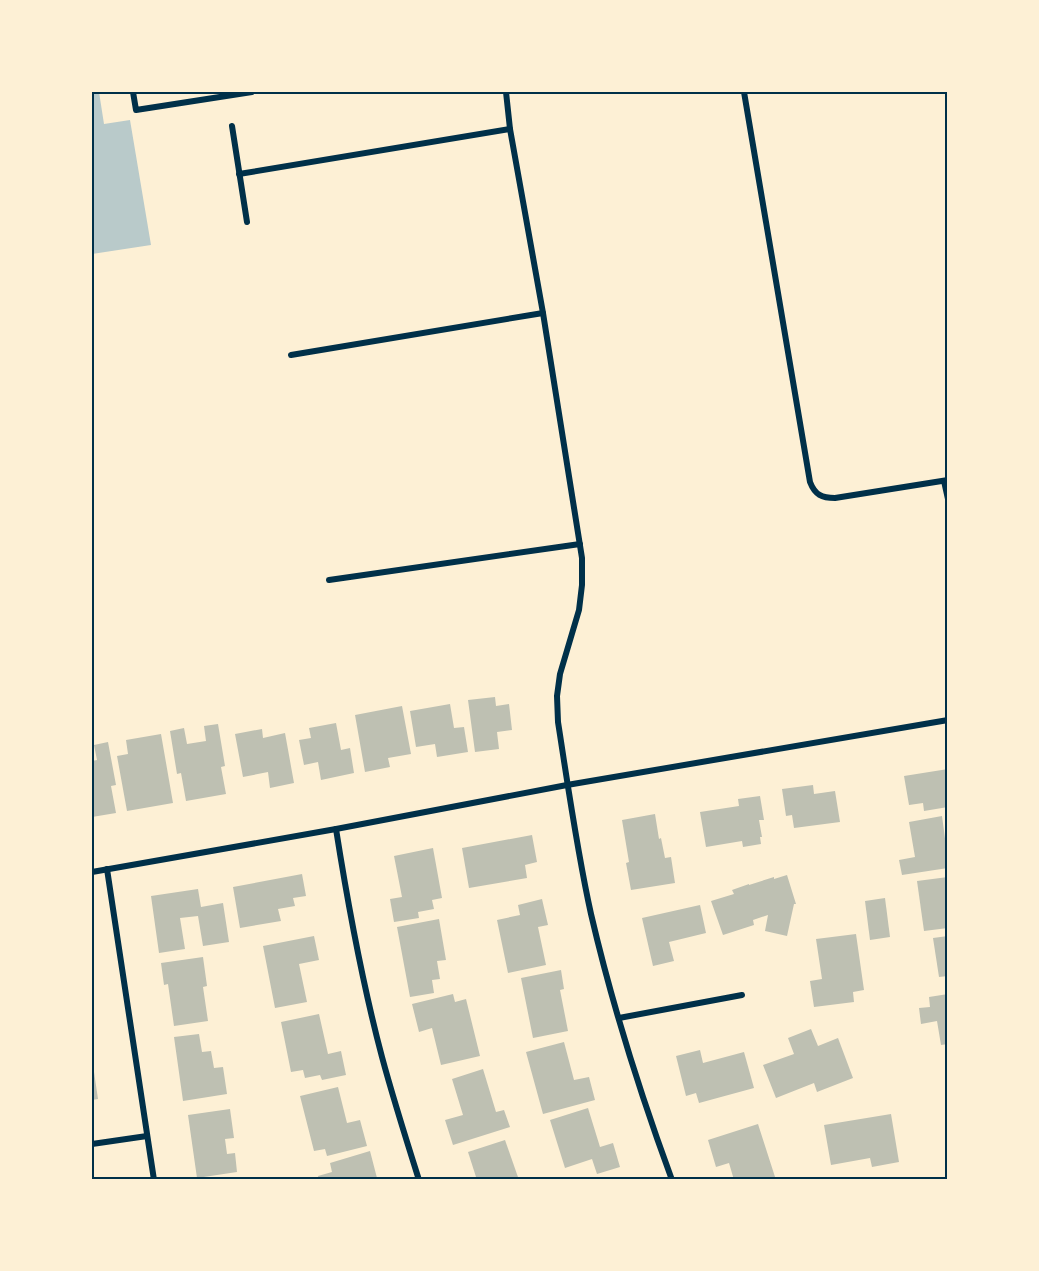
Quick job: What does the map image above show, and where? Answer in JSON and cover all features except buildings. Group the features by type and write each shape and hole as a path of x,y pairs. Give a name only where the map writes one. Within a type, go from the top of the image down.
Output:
{"street":[{"path":"133,92 136,110 252,92"},
{"path":"506,92 510,129 543,314 583,572 579,610 563,662 556,696 567,785 600,953 634,1068 672,1179"},
{"path":"744,92 813,490 819,496 835,498 946,481 948,499"},
{"path":"232,126 247,222"},
{"path":"239,174 510,129"},
{"path":"291,356 543,314"},
{"path":"329,580 580,544"},
{"path":"92,872 567,785 948,720"},
{"path":"336,829 365,989 382,1059 419,1179"},
{"path":"107,869 153,1179"},
{"path":"619,1018 742,995"},
{"path":"92,1144 147,1136"}],"shaded area":[{"path":"92,92 99,92 104,124 130,120 151,245 92,254"}]}
